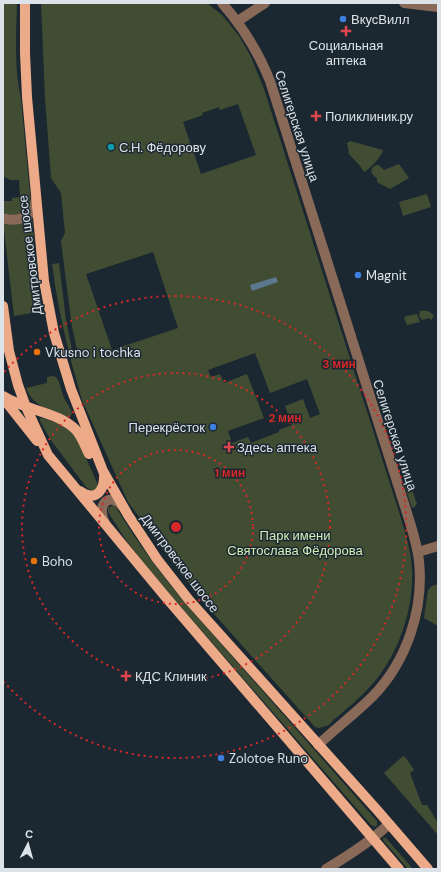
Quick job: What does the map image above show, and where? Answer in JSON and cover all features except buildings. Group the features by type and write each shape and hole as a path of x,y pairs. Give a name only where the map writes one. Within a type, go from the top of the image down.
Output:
{"main road":[{"name":"Дмитровское шоссе","path":"25,3 25,53 36,197 41,259 48,303 54,333 77,406 103,471 123,507 157,559 189,600 428,869"},
{"path":"3,306 9,351 18,385 26,407 48,455"},
{"path":"3,397 58,418 72,426 81,437 104,482 116,494"},
{"path":"3,397 48,455 79,490 169,601 374,838 399,869"},
{"path":"79,490 87,495 94,495 101,491 104,482 103,471"}],"street":[{"name":"Селигерская улица","path":"222,3 238,21 260,58 270,81 418,552 420,581 418,604 410,635 403,652 388,677 373,695 318,745"},
{"path":"238,21 266,3"},
{"path":"404,3 438,7"},
{"path":"3,218 14,220 27,217 35,206 36,197"},
{"path":"106,524 101,514 102,505 104,503 112,500 119,502 123,507"},
{"path":"418,552 438,546"},
{"path":"326,869 374,838 389,824"}],"green space":[{"path":"3,3 17,3 16,63 31,205 30,208 17,216 6,214 3,211 3,193 4,201 12,201 12,198 20,197 19,180 10,180 3,176"},
{"name":"Парк имени Святослава Фёдорова","path":"41,3 207,3 222,15 239,36 251,57 264,89 399,512 411,559 412,591 409,607 405,623 392,654 372,685 329,725 319,728 315,727 207,606 175,566 128,502 82,400 70,357 78,354 72,327 61,241 65,233 61,193 51,178 45,98","holes":["238,104 256,155 201,174 183,122 203,115 202,113 219,107 220,110","153,252 178,328 112,350 86,274","255,353 270,393 307,379 320,414 310,418 303,399 285,406 292,425 251,443 248,437 232,443 228,431 264,418 247,374 224,383 220,374 211,377 208,370"]},
{"path":"350,141 383,150 375,162 364,172 349,154 347,143"},
{"path":"399,164 409,178 390,189 377,182 377,178 372,172 372,168 374,166 379,165 384,170"},
{"path":"427,194 431,207 403,216 399,202"},
{"path":"32,216 39,308 37,312 14,316 3,221"},
{"path":"59,263 66,320 73,355 70,356 55,287 52,264"},
{"path":"420,311 428,311 434,316 431,320 429,318 422,320 419,316"},
{"path":"417,314 420,322 407,325 404,318 406,316"},
{"path":"47,377 56,377 59,382 64,398 71,410 72,414 70,416 66,417 42,407 33,399 26,388 47,383"},
{"path":"40,418 65,426 76,436 98,485 98,487 93,491 87,488 50,439 40,421"},
{"path":"405,487 411,487 417,504 412,508"},
{"path":"113,505 149,557 176,592 377,821 376,827 371,825 156,578 126,540 108,512 108,508"},
{"path":"438,584 438,626 424,618 428,590 432,586"},
{"path":"403,756 414,770 410,773 422,805 427,805 438,823 438,835 384,773"},
{"path":"383,838 386,838 413,869 408,869 383,840"}],"water":[{"path":"276,277 278,282 252,291 250,285"}],"place":[{"name":"ВкусВилл","path":"343,19"},
{"name":"Социальная аптека","path":"346,31"},
{"name":"Поликлиник.ру","path":"316,116"},
{"name":"С.Н. Фёдорову","path":"111,147"},
{"name":"Magnit","path":"358,275"},
{"name":"Vkusno i tochka","path":"37,352"},
{"name":"Перекрёсток","path":"213,427"},
{"name":"Здесь аптека","path":"229,447"},
{"name":"Boho","path":"34,561"},
{"name":"КДС Клиник","path":"126,676"},
{"name":"Zolotoe Runo","path":"221,758"}]}
